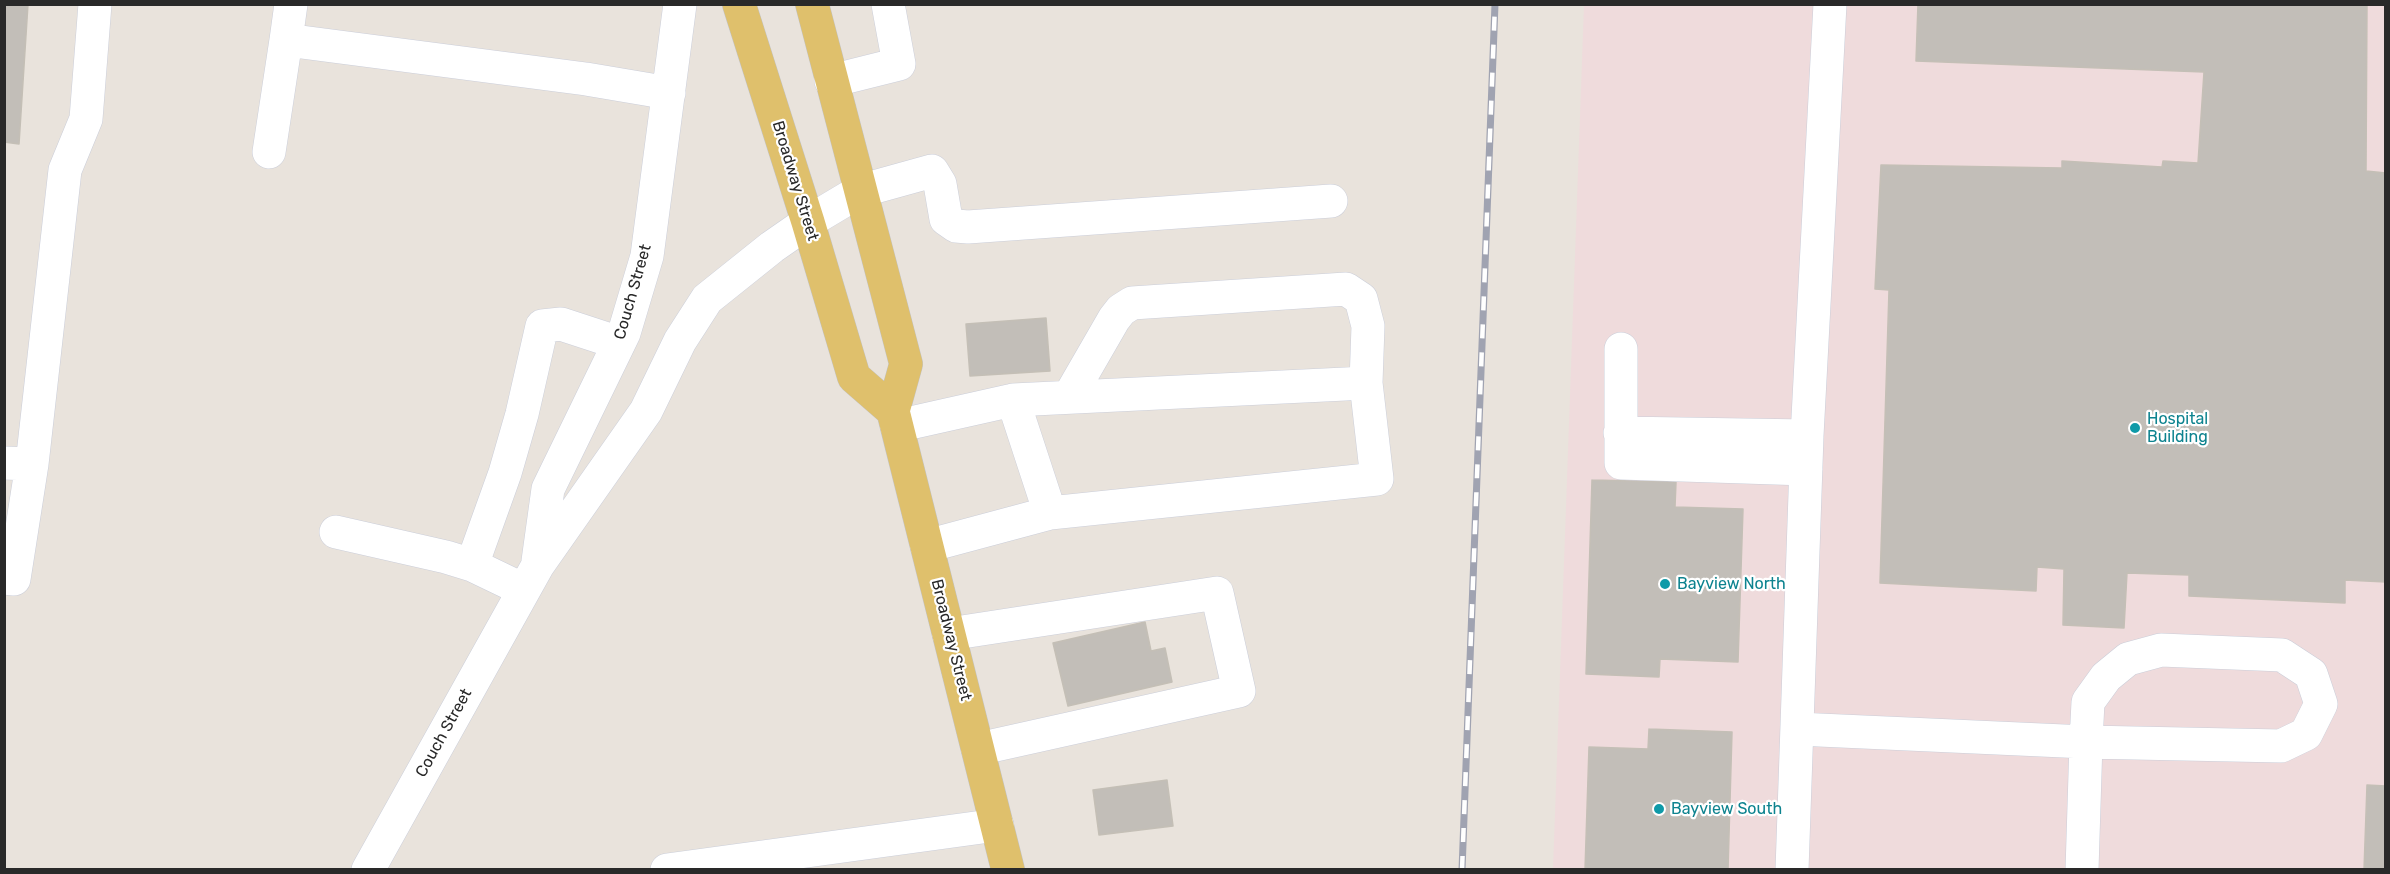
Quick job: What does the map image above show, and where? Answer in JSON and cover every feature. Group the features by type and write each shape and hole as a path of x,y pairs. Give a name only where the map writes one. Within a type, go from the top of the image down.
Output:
{"main road":[{"name":"Broadway Street","path":"739,4 854,376 895,419"},
{"name":"Broadway Street","path":"812,4 906,364 895,419 1008,870"}],"street":[{"path":"4,579 14,579 18,464 65,170 86,120 95,4"},
{"path":"269,152 291,4"},
{"name":"Couch Street","path":"531,578 548,489 624,333 647,256 680,4"},
{"path":"831,81 898,64 888,4"},
{"path":"1792,870 1807,436 1830,4"},
{"path":"285,40 586,79 669,93"},
{"name":"Couch Street","path":"368,870 531,578 646,411 680,341 707,299 772,247 860,191 932,171 940,184 946,219 957,226 968,227 1331,201"},
{"path":"927,546 1050,513 1377,479 1366,383 1368,326 1361,299 1346,289 1132,303 1121,310 1114,319 1069,397"},
{"path":"472,565 505,473 542,326 561,324 619,343"},
{"path":"1621,349 1621,463 1806,469"},
{"path":"895,419 1013,400 1366,383"},
{"path":"1013,400 1050,513"},
{"path":"1620,433 1807,436"},
{"path":"336,532 531,578"},
{"path":"949,634 1217,593 1239,691 978,749"},
{"path":"1797,729 2086,742 2281,746 2306,734 2321,704 2311,674 2282,655 2161,650 2128,659 2106,677 2088,702 2086,742 2082,870"},
{"path":"667,870 997,825"}],"shaded area":[{"path":"1584,5 2385,5 2385,869 1553,869"}],"building":[{"path":"4,4 28,4 19,144 4,142"},
{"name":"Hospital Building","path":"1918,4 2367,4 2366,171 2386,173 2386,582 2345,580 2345,603 2189,596 2189,575 2127,573 2124,628 2063,625 2064,569 2037,567 2036,591 1880,583 1889,290 1875,289 1881,165 2062,168 2062,161 2162,167 2163,161 2198,163 2204,72 1916,61"},
{"path":"1046,318 1050,371 970,376 966,324"},
{"name":"Bayview North","path":"1592,480 1676,482 1675,507 1743,509 1738,662 1660,659 1659,677 1586,674"},
{"path":"1145,622 1151,651 1165,648 1172,682 1068,706 1053,643"},
{"name":"Bayview South","path":"1649,729 1732,732 1728,870 1585,870 1589,747 1648,749"},
{"path":"1167,780 1173,826 1099,835 1093,790"},
{"path":"2367,785 2386,786 2386,870 2364,870"}],"railway":[{"path":"1462,870 1495,4"}],"place":[{"name":"Hospital Building","path":"2135,428"},
{"name":"Bayview North","path":"1665,584"},
{"name":"Bayview South","path":"1659,809"}]}
